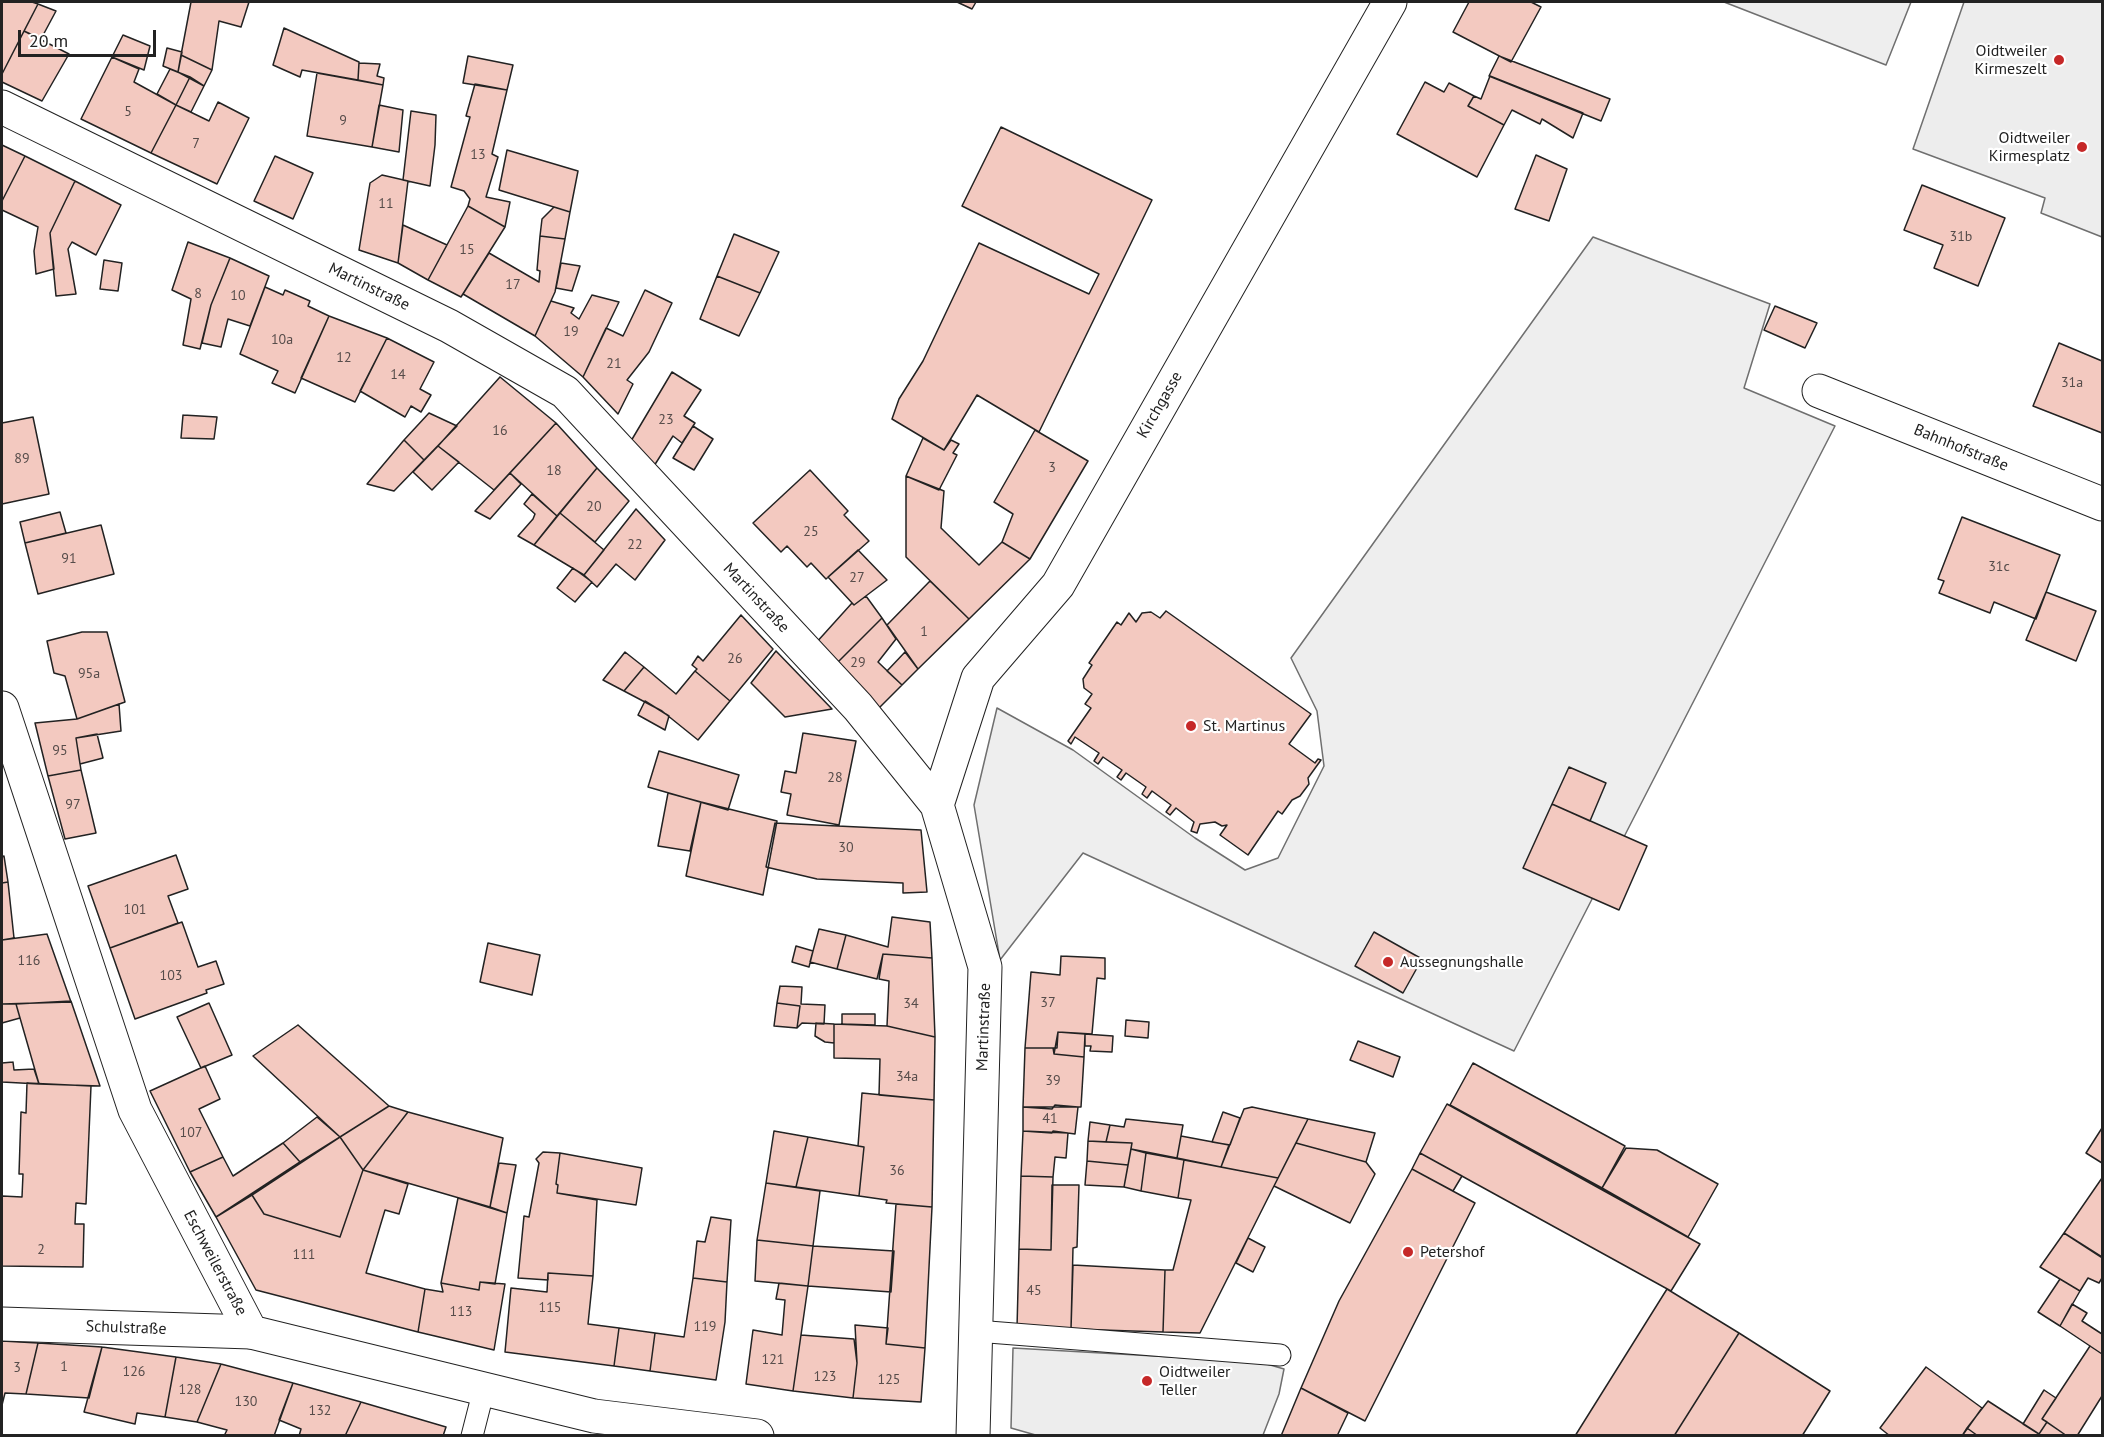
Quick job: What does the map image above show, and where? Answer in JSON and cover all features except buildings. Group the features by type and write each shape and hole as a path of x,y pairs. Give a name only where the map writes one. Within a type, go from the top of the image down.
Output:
{"street":[{"name":"Kirchgasse","path":"937,805 978,678 1058,585 1390,2"},
{"name":"Martinstraße","path":"2,107 449,326 565,392 858,707 937,805 986,967 973,1436"},
{"name":"Bahnhofstraße","path":"1820,391 2103,504"},
{"name":"Eschweilerstraße","path":"2,708 135,1110 250,1332 594,1416 758,1436"},
{"name":"Schulstraße","path":"2,1324 250,1332"}],"lane":[{"path":"975,1330 1280,1355"},
{"path":"472,1436 484,1389"}],"shaded area":[{"path":"1724,2 1911,2 1886,65"},
{"path":"1964,2 2102,2 2102,237 2041,213 2045,198 1913,149"},
{"path":"1593,237 1770,304 1744,388 1835,426 1514,1051 1083,853 1000,960 974,805 997,708 1073,750 1195,838 1245,870 1278,858 1324,766 1317,711 1291,658"},
{"name":"Oidtweiler Teller","path":"1013,1348 1260,1362 1284,1369 1279,1394 1263,1435 1039,1436 1011,1428"}],"place":[{"name":"Oidtweiler Kirmeszelt","path":"2059,60"},
{"name":"Oidtweiler Kirmesplatz","path":"2082,147"},
{"name":"St. Martinus","path":"1191,726"},
{"name":"Aussegnungshalle","path":"1388,962"},
{"name":"Petershof","path":"1408,1252"},
{"name":"Oidtweiler Teller","path":"1147,1381"}]}
